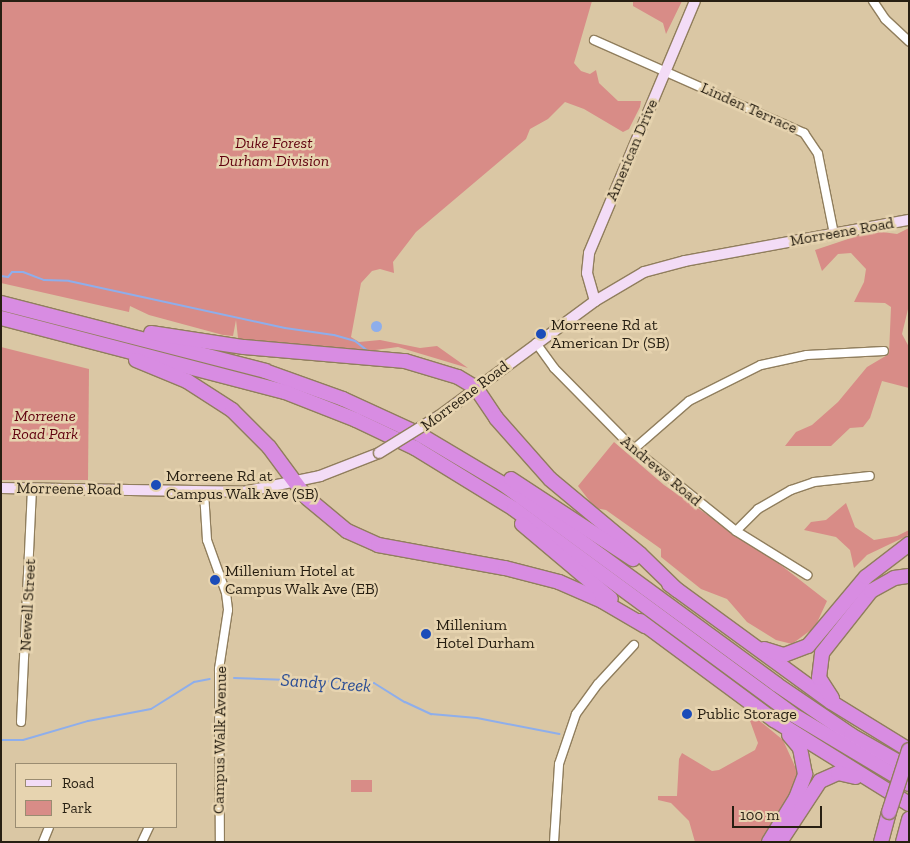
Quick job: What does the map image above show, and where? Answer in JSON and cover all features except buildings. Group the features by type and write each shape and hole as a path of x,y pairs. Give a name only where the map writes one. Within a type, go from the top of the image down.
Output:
{"highway":[{"path":"1,302 249,366 321,390 394,421 469,462 524,487 677,590 840,708 909,750 881,841"},
{"path":"1,318 237,378 312,402 414,448 479,485 792,714 909,784"},
{"path":"83,324 244,347 405,361 451,374 476,388 496,418 550,479 640,554 677,590"},
{"path":"51,331 159,368 214,397 254,431 295,483 336,524 372,542 550,580 594,597 645,626"},
{"path":"469,462 776,684 850,735 909,768"},
{"path":"479,485 495,503 645,626 774,720 871,783 909,804"},
{"path":"750,643 784,655 803,650 866,577 909,544"},
{"path":"840,708 821,684 818,666 822,653 871,591 894,578 909,576"},
{"path":"769,842 801,789 806,768 800,748 774,720"},
{"path":"780,842 820,780 844,773 871,783"},
{"path":"903,841 908,820"}],"street":[{"name":"American Drive","path":"595,301 587,273 589,253 695,1"},
{"path":"873,1 885,19 909,41"},
{"name":"Linden Terrace","path":"594,40 791,124 808,136 818,154 834,234"},
{"name":"Morreene Road","path":"1,488 243,492 295,483 348,467 379,453 439,416 536,343 632,277 658,267 909,220"},
{"name":"Andrews Road","path":"536,343 554,368 634,449 736,531 807,574"},
{"path":"634,449 689,401 762,365 807,355 884,351"},
{"path":"736,531 765,504 791,490 814,482 870,476"},
{"name":"Newell Street","path":"21,722 32,488"},
{"name":"Campus Walk Avenue","path":"204,492 207,540 226,593 228,610 219,669 220,842"},
{"path":"554,842 559,764 576,714 598,684 634,645"},
{"path":"43,842 49,828"},
{"path":"142,842 149,828"}],"green space":[{"name":"Duke Forest Durham Division","path":"1,1 592,1 574,63 581,71 590,74 596,70 599,83 618,101 641,101 629,129 623,132 584,109 565,102 548,119 530,129 526,139 416,232 393,262 394,273 380,269 372,271 361,283 351,337 359,342 380,340 420,348 437,346 468,368 398,347 360,352 332,347 252,344 238,338 236,320 233,336 223,335 149,315 130,306 129,312 1,283"},
{"path":"633,1 682,1 666,34 663,23 633,6"},
{"path":"909,228 909,305 902,334 909,347 909,388 882,381 870,418 863,427 850,428 831,446 785,446 796,432 812,425 838,402 867,367 889,354 891,307 885,303 854,302 864,282 866,269 851,253 838,254 822,271 815,250 860,235 882,232 897,234"},
{"name":"Morreene Road Park","path":"1,347 89,369 88,480 1,480"},
{"path":"614,442 664,485 782,566 827,601 815,627 792,644 776,640 747,622 727,599 701,589 661,557 661,549 606,510 595,508 578,486"},
{"path":"846,503 855,527 874,540 897,536 909,530 909,535 867,555 854,568 850,550 836,537 804,530 811,522 826,520"},
{"path":"750,713 783,740 798,773 785,805 760,842 695,842 689,821 671,803 658,800 658,796 677,796 679,759 682,753 712,771 719,770 755,750 758,743 749,718"},
{"path":"351,780 372,780 372,792 351,792"}],"water":[{"path":"376,320 382,326 376,332 370,326"}],"waterway":[{"path":"1,276 8,277 12,272 23,272 44,280 69,281 285,328 334,335 355,341 368,351"},
{"name":"Sandy Creek","path":"234,678 374,683 405,702 431,714 477,718 559,734"},
{"name":"Sandy Creek","path":"1,740 23,740 88,721 151,709 194,682 210,679"}],"place":[{"name":"Morreene Rd at American Dr (SB)","path":"541,334"},
{"name":"Morreene Rd at Campus Walk Ave (SB)","path":"156,485"},
{"name":"Millenium Hotel at Campus Walk Ave (EB)","path":"215,580"},
{"name":"Millenium Hotel Durham","path":"426,634"},
{"name":"Public Storage","path":"687,714"}]}
